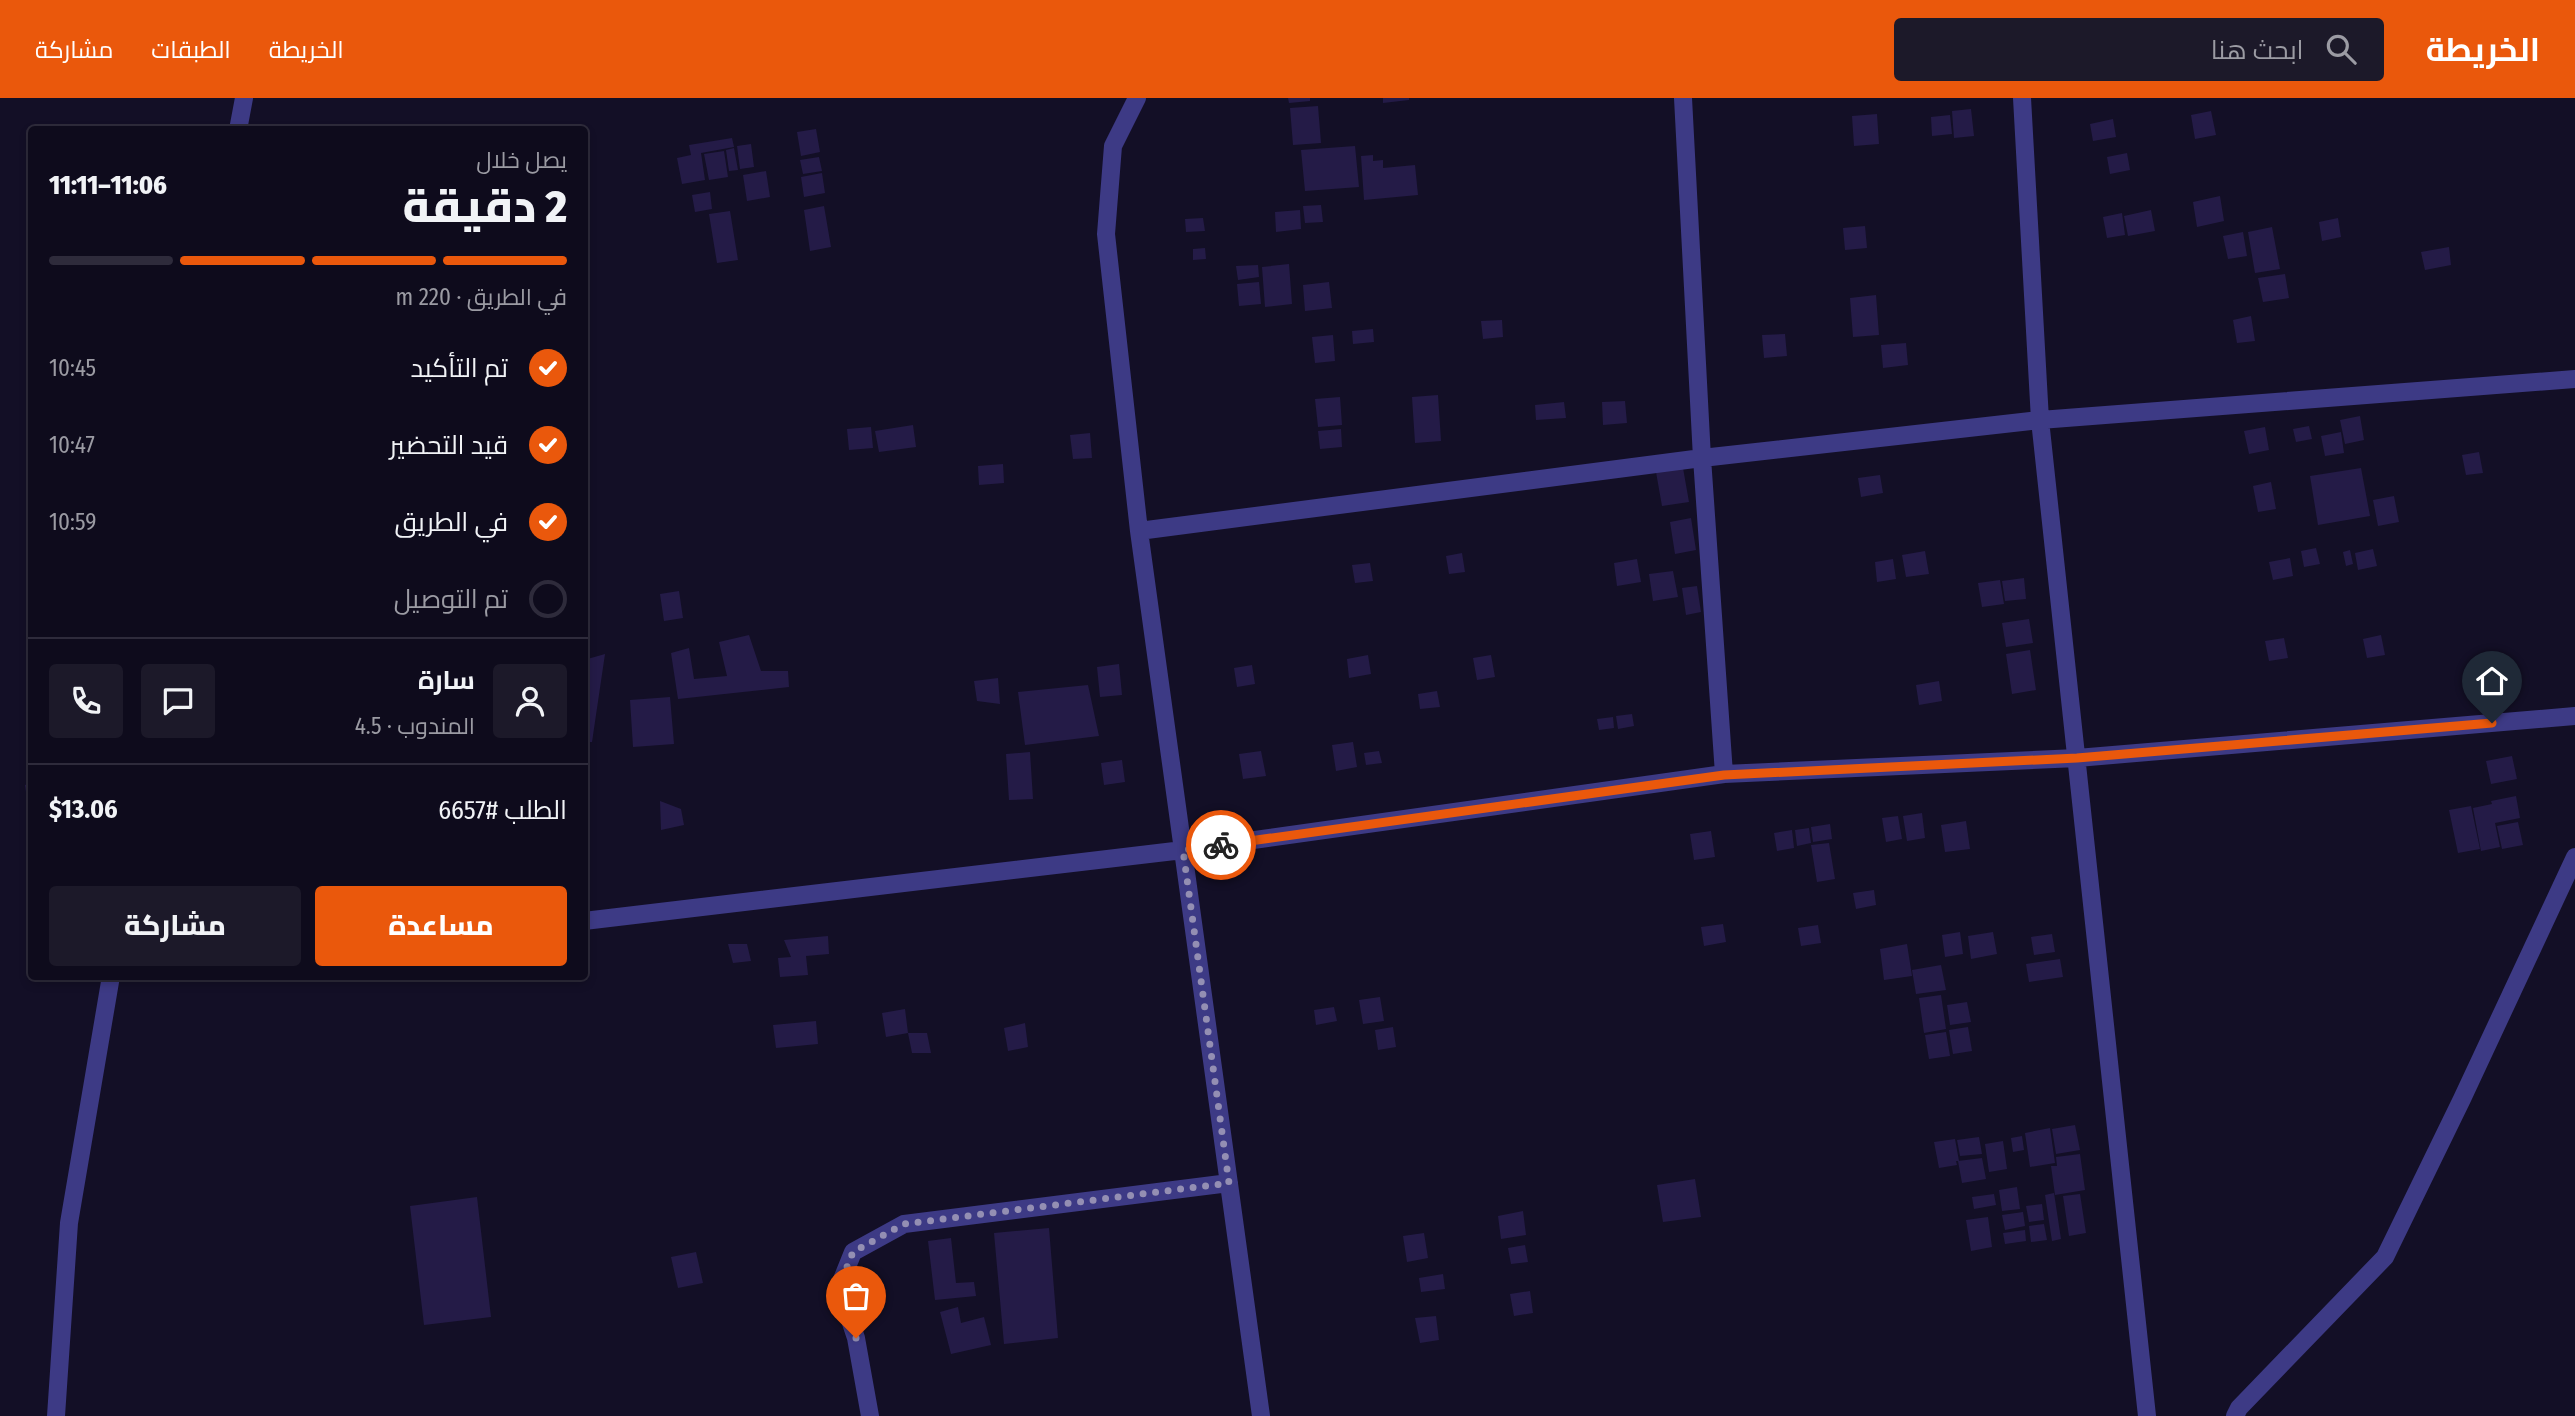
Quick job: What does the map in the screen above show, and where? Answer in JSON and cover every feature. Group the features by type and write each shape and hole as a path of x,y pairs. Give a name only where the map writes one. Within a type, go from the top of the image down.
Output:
{"street":[{"path":"238,126 244,98"},
{"path":"1137,98 1113,146 1106,234 1139,531 1261,1416"},
{"path":"1683,98 1702,458 1724,775"},
{"path":"2022,98 2040,420 2147,1416"},
{"path":"1139,531 1702,458 2040,420 2575,379"},
{"path":"588,921 1183,850 1724,775 2077,758 2575,716"},
{"path":"2235,1416 2239,1408 2385,1257 2462,1100 2575,857"},
{"path":"56,1416 69,1223 110,980"},
{"path":"870,1416 856,1338 839,1287 853,1252 904,1224 1229,1183"}],"building":[{"path":"1288,98 1310,98 1310,101 1289,103"},
{"path":"1383,98 1409,98 1409,100 1383,103"},
{"path":"1318,106 1321,143 1293,145 1290,108"},
{"path":"1971,109 1974,136 1954,138 1952,111"},
{"path":"2211,111 2216,135 2195,139 2191,115"},
{"path":"1877,114 1879,144 1854,146 1852,116"},
{"path":"1950,115 1952,134 1932,136 1931,117"},
{"path":"2113,119 2116,137 2093,141 2090,124"},
{"path":"816,129 820,152 801,156 797,132"},
{"path":"732,138 734,147 701,153 705,180 682,184 677,158 691,155 689,145"},
{"path":"751,144 754,167 740,169 737,146"},
{"path":"1355,146 1359,187 1305,191 1301,150"},
{"path":"734,148 738,170 729,171 726,150"},
{"path":"724,151 728,177 709,180 704,154"},
{"path":"2127,153 2130,170 2110,174 2107,157"},
{"path":"1373,155 1373,161 1383,160 1383,168 1415,165 1418,195 1364,200 1361,156"},
{"path":"819,157 822,171 803,174 800,160"},
{"path":"766,171 770,197 747,201 743,175"},
{"path":"822,173 825,193 804,197 801,177"},
{"path":"710,192 712,209 695,212 692,195"},
{"path":"2220,196 2224,221 2197,227 2193,202"},
{"path":"1321,205 1323,222 1305,223 1303,206"},
{"path":"824,206 831,247 810,251 804,210"},
{"path":"1300,210 1301,229 1276,232 1275,212"},
{"path":"2151,210 2155,231 2128,236 2124,216"},
{"path":"730,211 738,260 717,263 709,214"},
{"path":"2122,213 2125,235 2107,238 2103,217"},
{"path":"1203,218 1205,231 1186,232 1185,219"},
{"path":"2338,218 2341,237 2322,241 2319,222"},
{"path":"1865,226 1867,248 1845,250 1843,228"},
{"path":"2272,227 2280,269 2255,273 2248,232"},
{"path":"2243,232 2247,256 2228,259 2223,236"},
{"path":"2449,247 2451,265 2425,270 2421,252"},
{"path":"1205,248 1206,259 1193,260 1193,249"},
{"path":"1289,264 1292,304 1265,307 1262,267"},
{"path":"1258,265 1259,277 1238,280 1236,266"},
{"path":"2285,274 2289,298 2263,302 2258,278"},
{"path":"1259,282 1261,304 1239,306 1237,284"},
{"path":"1329,282 1332,308 1305,311 1303,285"},
{"path":"1876,295 1879,335 1853,337 1850,298"},
{"path":"2251,316 2255,341 2237,343 2233,320"},
{"path":"1502,320 1503,337 1483,339 1481,321"},
{"path":"1373,329 1374,342 1353,344 1352,331"},
{"path":"1785,334 1787,356 1764,358 1762,335"},
{"path":"1333,335 1335,361 1315,363 1312,337"},
{"path":"1906,343 1908,365 1883,368 1881,345"},
{"path":"1438,395 1441,441 1415,443 1412,397"},
{"path":"1340,397 1342,425 1318,427 1315,399"},
{"path":"1625,401 1627,423 1603,425 1602,402"},
{"path":"1564,402 1566,418 1536,420 1535,405"},
{"path":"2360,416 2364,440 2345,444 2340,420"},
{"path":"913,425 916,447 879,452 875,431"},
{"path":"2309,426 2312,439 2296,442 2293,429"},
{"path":"871,427 873,448 849,450 847,429"},
{"path":"2265,427 2269,450 2249,454 2244,431"},
{"path":"1341,429 1342,447 1320,449 1318,431"},
{"path":"2341,432 2344,453 2325,456 2321,436"},
{"path":"1090,433 1092,458 1073,459 1070,435"},
{"path":"2479,452 2483,473 2466,475 2462,455"},
{"path":"1003,464 1004,483 979,485 978,466"},
{"path":"1683,468 1689,502 1662,506 1656,472"},
{"path":"2361,468 2370,516 2318,525 2310,476"},
{"path":"1880,475 1883,493 1861,497 1858,478"},
{"path":"2271,482 2276,509 2258,512 2253,486"},
{"path":"2394,496 2399,522 2378,526 2373,500"},
{"path":"1691,518 1696,550 1675,554 1670,522"},
{"path":"2316,548 2320,564 2304,567 2301,551"},
{"path":"2373,549 2377,566 2358,570 2355,553"},
{"path":"2350,550 2353,564 2346,566 2343,552"},
{"path":"1925,551 1929,574 1906,577 1902,555"},
{"path":"1462,553 1465,572 1449,574 1446,556"},
{"path":"2290,558 2293,576 2273,580 2269,562"},
{"path":"1637,559 1641,582 1617,586 1614,563"},
{"path":"1893,559 1896,579 1877,582 1875,562"},
{"path":"1370,563 1373,581 1355,583 1352,565"},
{"path":"1673,571 1678,597 1653,601 1649,574"},
{"path":"2024,578 2026,599 2005,601 2002,581"},
{"path":"2000,580 2004,604 1982,607 1978,583"},
{"path":"1697,586 1701,612 1686,615 1682,588"},
{"path":"679,591 683,618 664,621 660,594"},
{"path":"2029,619 2033,643 2006,647 2002,623"},
{"path":"749,635 761,671 788,671 789,687 678,699 671,653 689,648 694,679 727,676 719,642"},
{"path":"2381,635 2385,655 2367,658 2363,639"},
{"path":"2284,638 2288,658 2269,661 2265,641"},
{"path":"2030,650 2036,690 2012,694 2006,654"},
{"path":"605,654 592,742 588,742 588,659"},
{"path":"1368,655 1371,674 1349,678 1347,659"},
{"path":"1491,655 1495,677 1477,680 1473,658"},
{"path":"1119,664 1122,695 1100,697 1097,667"},
{"path":"1252,665 1255,684 1237,687 1234,668"},
{"path":"998,678 1000,704 977,701 974,681"},
{"path":"1939,681 1942,701 1919,705 1916,685"},
{"path":"1088,685 1099,736 1025,745 1018,692"},
{"path":"1437,691 1440,707 1420,709 1418,694"},
{"path":"670,697 674,744 633,747 630,700"},
{"path":"1632,714 1634,726 1618,729 1616,716"},
{"path":"1613,717 1614,728 1599,730 1597,719"},
{"path":"1353,742 1357,767 1336,771 1332,745"},
{"path":"1261,751 1266,776 1243,779 1239,754"},
{"path":"1379,751 1382,763 1366,765 1364,753"},
{"path":"1030,752 1033,799 1009,800 1006,754"},
{"path":"2512,756 2517,779 2491,784 2486,761"},
{"path":"1122,760 1125,782 1104,785 1101,763"},
{"path":"28,784 28,806 25,785"},
{"path":"2516,796 2520,818 2495,823 2500,847 2481,851 2473,808"},
{"path":"660,801 681,809 684,825 661,830"},
{"path":"2471,806 2480,849 2458,853 2449,810"},
{"path":"1922,813 1925,838 1907,841 1903,816"},
{"path":"1898,816 1902,839 1886,842 1882,818"},
{"path":"1966,821 1970,849 1945,852 1941,825"},
{"path":"2518,822 2523,845 2502,849 2497,826"},
{"path":"1830,824 1832,839 1813,842 1811,827"},
{"path":"1809,828 1811,843 1797,846 1795,830"},
{"path":"1792,830 1794,848 1777,851 1774,833"},
{"path":"1711,831 1715,857 1694,860 1690,834"},
{"path":"1829,843 1835,879 1817,882 1811,845"},
{"path":"1874,890 1876,905 1856,909 1853,893"},
{"path":"1723,924 1726,942 1704,946 1701,927"},
{"path":"1818,925 1821,943 1801,946 1798,928"},
{"path":"1960,932 1963,954 1945,957 1942,935"},
{"path":"1993,932 1997,954 1971,959 1968,936"},
{"path":"2052,934 2055,952 2034,955 2031,937"},
{"path":"828,936 829,954 806,956 808,975 780,977 778,958 791,957 784,940"},
{"path":"728,944 747,944 751,961 733,963"},
{"path":"1907,944 1912,976 1884,980 1880,949"},
{"path":"2060,959 2063,977 2029,982 2026,964"},
{"path":"1941,965 1946,990 1916,994 1912,970"},
{"path":"1941,995 1946,1029 1924,1033 1919,998"},
{"path":"1380,997 1384,1021 1363,1024 1359,1000"},
{"path":"1967,1002 1971,1022 1950,1025 1947,1005"},
{"path":"1334,1007 1337,1021 1316,1025 1314,1010"},
{"path":"905,1009 908,1033 886,1037 882,1013"},
{"path":"816,1021 818,1044 776,1048 773,1025"},
{"path":"1025,1023 1028,1047 1008,1051 1004,1028"},
{"path":"1393,1027 1396,1047 1378,1050 1375,1030"},
{"path":"1968,1027 1972,1051 1953,1054 1949,1030"},
{"path":"1946,1032 1950,1056 1929,1059 1925,1035"},
{"path":"908,1033 927,1033 931,1053 912,1053"},
{"path":"2075,1125 2080,1150 2056,1154 2052,1129"},
{"path":"2050,1128 2055,1163 2030,1167 2025,1133"},
{"path":"2022,1136 2024,1150 2013,1152 2011,1138"},
{"path":"1979,1137 1982,1154 1960,1156 1957,1140"},
{"path":"1955,1139 1959,1161 1956,1161 1957,1165 1939,1168 1934,1142"},
{"path":"2003,1141 2007,1169 1989,1172 1985,1144"},
{"path":"2080,1154 2085,1190 2055,1195 2051,1166 2057,1166 2056,1157"},
{"path":"1982,1158 1986,1179 1962,1183 1958,1161"},
{"path":"1695,1179 1701,1217 1663,1222 1657,1185"},
{"path":"2017,1187 2020,1209 2002,1211 1999,1190"},
{"path":"2054,1193 2061,1239 2052,1241 2045,1195"},
{"path":"1994,1194 1996,1205 1974,1209 1972,1197"},
{"path":"2080,1194 2086,1233 2069,1236 2063,1196"},
{"path":"477,1197 491,1317 424,1325 410,1206"},
{"path":"2042,1204 2044,1220 2029,1222 2026,1206"},
{"path":"1523,1211 1526,1235 1501,1239 1498,1216"},
{"path":"2023,1212 2025,1226 2005,1230 2002,1215"},
{"path":"1988,1217 1992,1247 1971,1251 1966,1220"},
{"path":"2044,1224 2047,1240 2031,1242 2029,1226"},
{"path":"1049,1228 1058,1338 1004,1344 994,1233"},
{"path":"2025,1230 2026,1241 2005,1244 2003,1233"},
{"path":"1424,1233 1428,1258 1407,1262 1403,1236"},
{"path":"951,1238 956,1283 974,1282 976,1296 935,1300 928,1241"},
{"path":"1525,1245 1528,1262 1511,1264 1508,1248"},
{"path":"696,1252 703,1283 678,1288 671,1257"},
{"path":"1443,1274 1445,1289 1421,1292 1419,1278"},
{"path":"1530,1291 1533,1313 1514,1316 1510,1294"},
{"path":"958,1307 961,1323 984,1317 991,1345 951,1354 940,1312"},
{"path":"1436,1316 1439,1340 1420,1343 1415,1318"}],"way so far":[{"path":"856,1338 839,1287 853,1252 904,1224 1229,1183 1183,850 1221,845"}],"route":[{"path":"1221,845 1724,775 2077,758 2492,723"}]}
